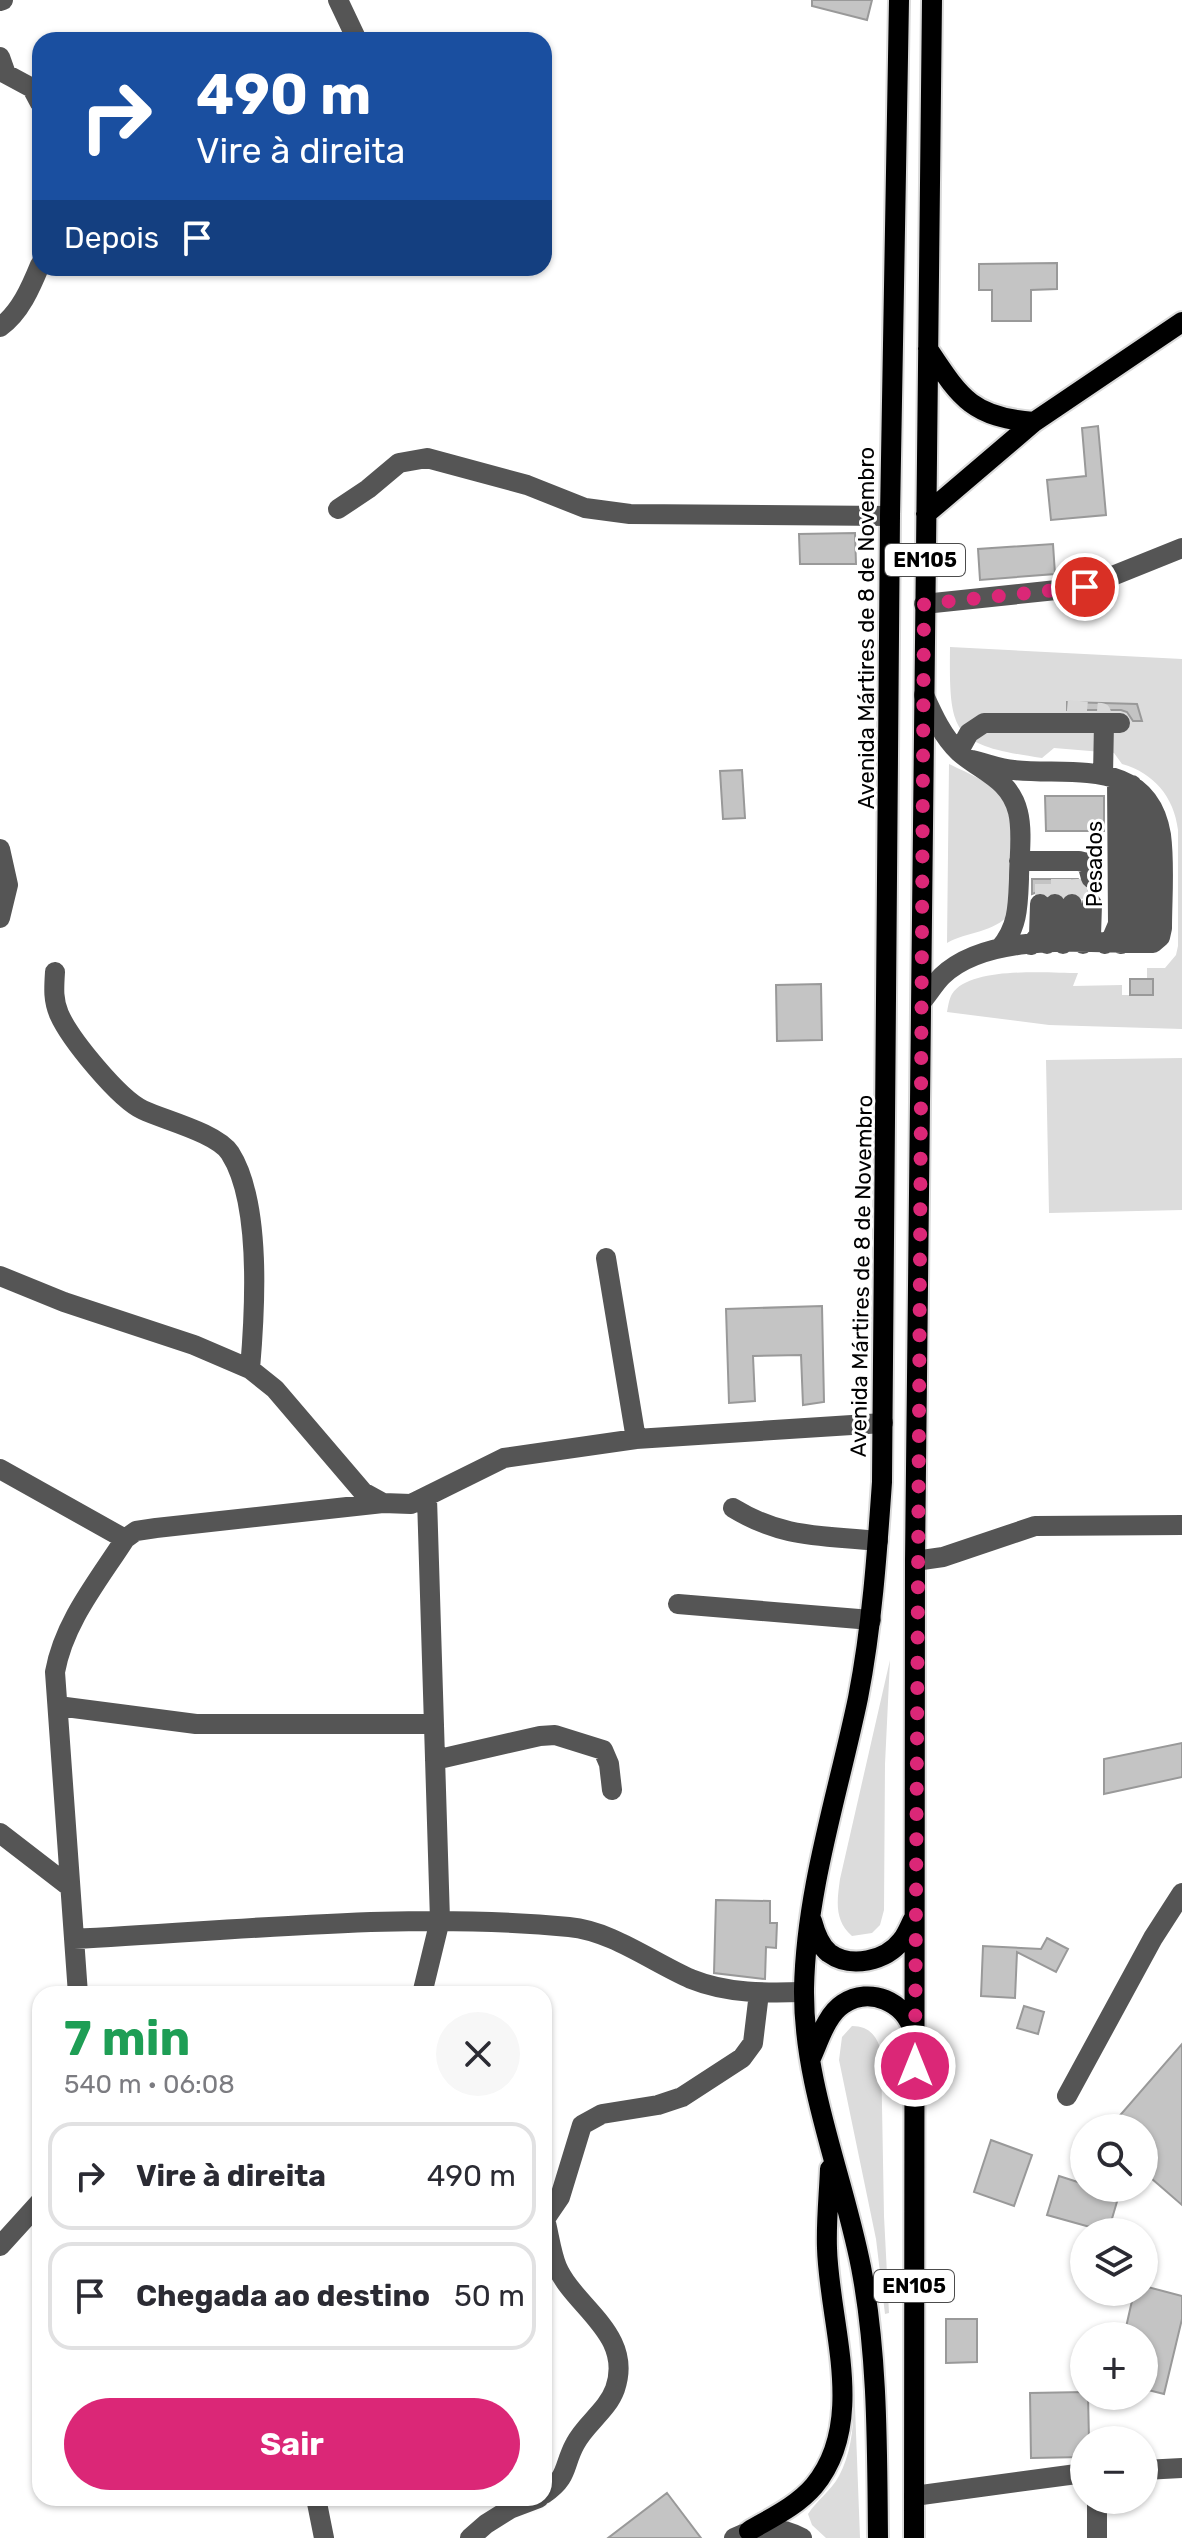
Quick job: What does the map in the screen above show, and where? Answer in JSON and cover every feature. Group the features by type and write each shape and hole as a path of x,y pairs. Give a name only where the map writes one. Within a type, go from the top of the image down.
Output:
{"main road":[{"name":"Avenida Mártires de 8 de Novembro","path":"878,2538 870,2324 848,2209 830,2149 811,2060 804,1992 817,1879 856,1707 871,1620 878,1541 883,1423 890,516 899,0"},
{"name":"EN105","path":"914,2538 915,1561 932,0"},
{"path":"926,514 1034,422 1182,322"},
{"path":"928,349 959,395 989,415 1034,422"},
{"path":"811,1917 827,1952 843,1960 858,1962 876,1959 891,1950 902,1941 914,1918"},
{"path":"811,2060 832,2014 843,2004 858,1999 872,1997 898,2005 910,2018 915,2035"},
{"path":"741,2535 799,2501 814,2486 827,2465 842,2417 827,2249 830,2149"}],"street":[{"path":"338,0 353,32"},
{"path":"0,57 6,74 32,88"},
{"path":"0,327 29,292 36,276"},
{"path":"338,509 399,463 427,458 527,485 585,508 630,514 890,516"},
{"path":"924,604 1085,587 1182,548"},
{"path":"923,694 937,723 965,756 988,769 1005,785 1019,815 1061,870 1018,914 1011,935 1000,948"},
{"path":"1036,722 1048,712 1067,710"},
{"path":"923,1000 951,970 981,953 1000,948 1058,944 1121,944 1148,925 1112,723 984,723 969,733 965,756"},
{"path":"965,756 1012,770 1125,784"},
{"name":"Pesados","path":"1121,944 1112,938 1118,924 1125,784"},
{"path":"0,849 8,885 0,918"},
{"path":"1066,904 1072,935 1058,944 1039,935 1066,904"},
{"path":"55,972 54,996 60,1016 71,1034 131,1103 182,1123 227,1149 232,1156 246,1191 253,1261 250,1369"},
{"path":"606,1258 636,1439"},
{"path":"0,1276 64,1302 194,1345 250,1369 275,1389 363,1492 383,1503"},
{"path":"77,1986 55,1672 60,1646 125,1539 136,1531 383,1503 411,1504 504,1458 636,1439 883,1423"},
{"path":"0,1469 125,1539"},
{"path":"424,1986 440,1920 427,1498"},
{"path":"733,1508 754,1520 790,1533 878,1541"},
{"path":"915,1561 943,1557 1035,1526 1182,1525"},
{"path":"678,1604 871,1620"},
{"path":"58,1706 196,1724 434,1724"},
{"path":"435,1760 555,1735 603,1750 609,1764 612,1790"},
{"path":"0,1833 70,1887"},
{"path":"1067,2096 1153,1938 1182,1893"},
{"path":"74,1939 440,1920 573,1927 597,1934 717,1988 759,1993 804,1992"},
{"path":"552,2208 560,2197 582,2125 602,2114 658,2105 682,2097 742,2058 753,2043 759,1993"},
{"path":"0,2246 32,2211"},
{"path":"552,2249 557,2267 609,2332 617,2362 615,2388 596,2419 575,2443 568,2468 552,2489"},
{"path":"1158,2469 1182,2468"},
{"path":"914,2496 1070,2475"},
{"path":"318,2506 324,2538"},
{"path":"470,2538 486,2524 518,2506"},
{"path":"1097,2514 1097,2538"},
{"path":"741,2535 774,2529 802,2538"}],"shaded area":[{"path":"950,647 1182,659 1182,1029 1049,1025 947,1012 952,994 961,985 975,979 1010,973 1078,973 1073,986 1122,985 1122,995 1152,995 1152,979 1147,979 1147,968 1165,968 1176,955 1178,946 1178,830 1167,797 1153,780 1122,764 1114,753 1054,748 1042,758 990,748 973,740 962,731 955,717 951,700"},
{"path":"949,764 980,779 1001,795 1010,812 1013,840 1009,914 996,925 947,943"},
{"path":"1182,1058 1182,1210 1049,1213 1046,1060"},
{"path":"890,1660 885,1764 884,1910 880,1925 872,1933 852,1936 840,1917 840,1879"},
{"path":"852,2026 871,2033 881,2051 889,2313 885,2314 876,2239 839,2060 842,2037"},
{"path":"845,2305 854,2380 860,2538 826,2538 812,2525 808,2514 839,2476 851,2436 853,2392"}],"building":[{"path":"812,0 872,0 867,20 812,6"},
{"path":"1057,263 1057,289 1031,290 1031,321 992,321 992,290 979,290 979,264"},
{"path":"1098,426 1106,515 1051,520 1047,480 1086,476 1082,428"},
{"path":"855,533 856,564 800,564 799,534"},
{"path":"1053,544 1055,574 980,580 978,549"},
{"path":"1067,702 1137,704 1142,721 1133,721 1127,712 1121,710 1067,710"},
{"path":"742,770 745,818 723,819 720,771"},
{"path":"1045,796 1104,796 1104,831 1046,831"},
{"path":"1032,879 1078,879 1082,888 1088,891 1099,888 1099,893 1092,891 1082,896 1073,891 1064,895 1040,891 1032,894"},
{"path":"1130,979 1153,979 1153,995 1130,995"},
{"path":"821,984 822,1040 777,1041 776,985"},
{"path":"822,1306 824,1402 803,1405 801,1355 753,1356 755,1401 729,1403 726,1309"},
{"path":"1182,1743 1182,1777 1104,1794 1104,1759"},
{"path":"716,1900 770,1901 770,1923 777,1923 776,1948 766,1947 765,1979 714,1973"},
{"path":"1047,1938 1068,1949 1056,1972 1017,1952 1015,1998 981,1996 983,1946 1041,1949"},
{"path":"1024,2006 1044,2012 1038,2034 1017,2028"},
{"path":"1182,2044 1182,2205 1158,2184 1158,2114 1121,2114"},
{"path":"991,2140 1032,2155 1014,2206 974,2192"},
{"path":"1059,2176 1070,2180 1070,2202 1117,2202 1112,2218 1070,2218 1070,2221 1047,2215"},
{"path":"1158,2290 1182,2296 1182,2319 1164,2394 1158,2392 1158,2322 1127,2322 1131,2306 1158,2306"},
{"path":"946,2319 977,2319 977,2362 946,2363"},
{"path":"1070,2392 1070,2410 1088,2410 1089,2426 1070,2426 1070,2457 1031,2458 1030,2393"},
{"path":"667,2493 701,2538 608,2538"}],"tunnel":[{"path":"1067,710 1101,713 1104,723"},
{"path":"1045,879 1045,904"},
{"path":"1061,879 1061,904"},
{"path":"1077,879 1078,904"}],"route":[{"path":"915,2066 915,1591 922,1119 924,604 1085,587"}]}
